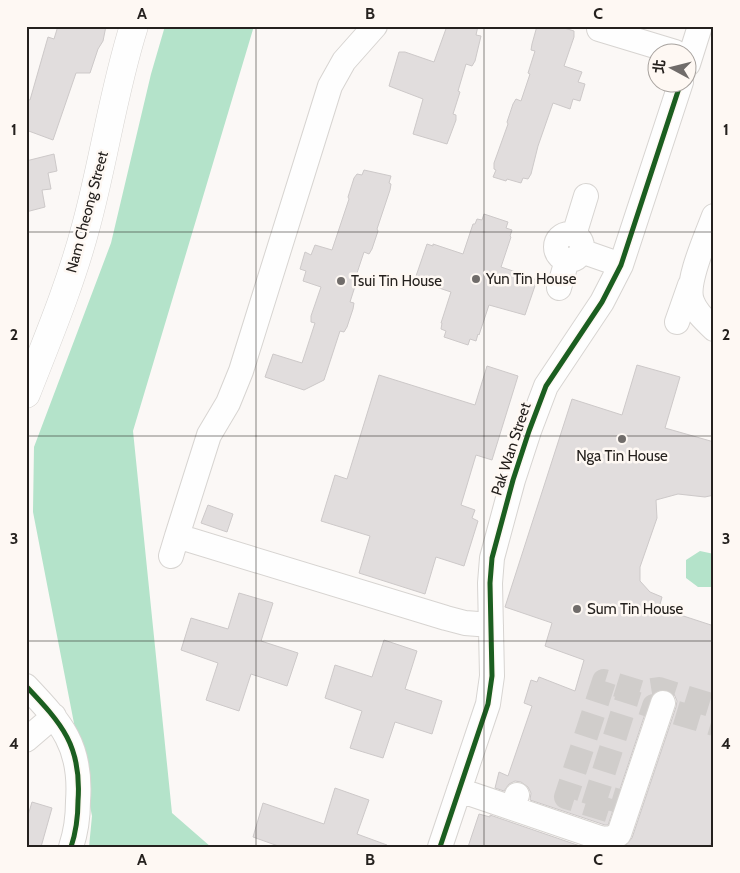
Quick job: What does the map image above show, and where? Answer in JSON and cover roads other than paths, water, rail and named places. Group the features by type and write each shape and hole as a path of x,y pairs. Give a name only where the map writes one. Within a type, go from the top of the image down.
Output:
{"main road":[{"name":"Nam Cheong Street","path":"26,394 76,260 93,198 119,76 134,26"}],"street":[{"path":"375,26 344,61 327,94 240,372 228,403 209,435 174,546 465,623 490,625"},
{"path":"692,42 700,26"},
{"path":"599,30 648,46"},
{"name":"Pak Wan Street","path":"440,847 488,704 492,676 490,583 492,558 510,489 546,386 602,302 622,265 679,92"},
{"path":"559,288 574,249 586,196"},
{"path":"677,322 714,216"},
{"path":"574,249 622,265"},
{"path":"691,281 693,303 700,315 714,329"},
{"path":"26,686 54,716 69,741 76,759 79,780 77,820 71,847"},
{"path":"459,790 514,802 603,839 612,838 619,834 663,703"},
{"path":"26,740 54,716"}],"tunnel":[{"path":"627,791 620,814 566,797 604,681 640,692 659,689 714,706"},
{"path":"593,806 630,689"},
{"path":"650,718 654,706 714,724"}],"place":[{"name":"Yun Tin House","path":"476,279"},
{"name":"Tsui Tin House","path":"341,281"},
{"name":"Nga Tin House","path":"622,439"},
{"name":"Sum Tin House","path":"577,609"}]}
